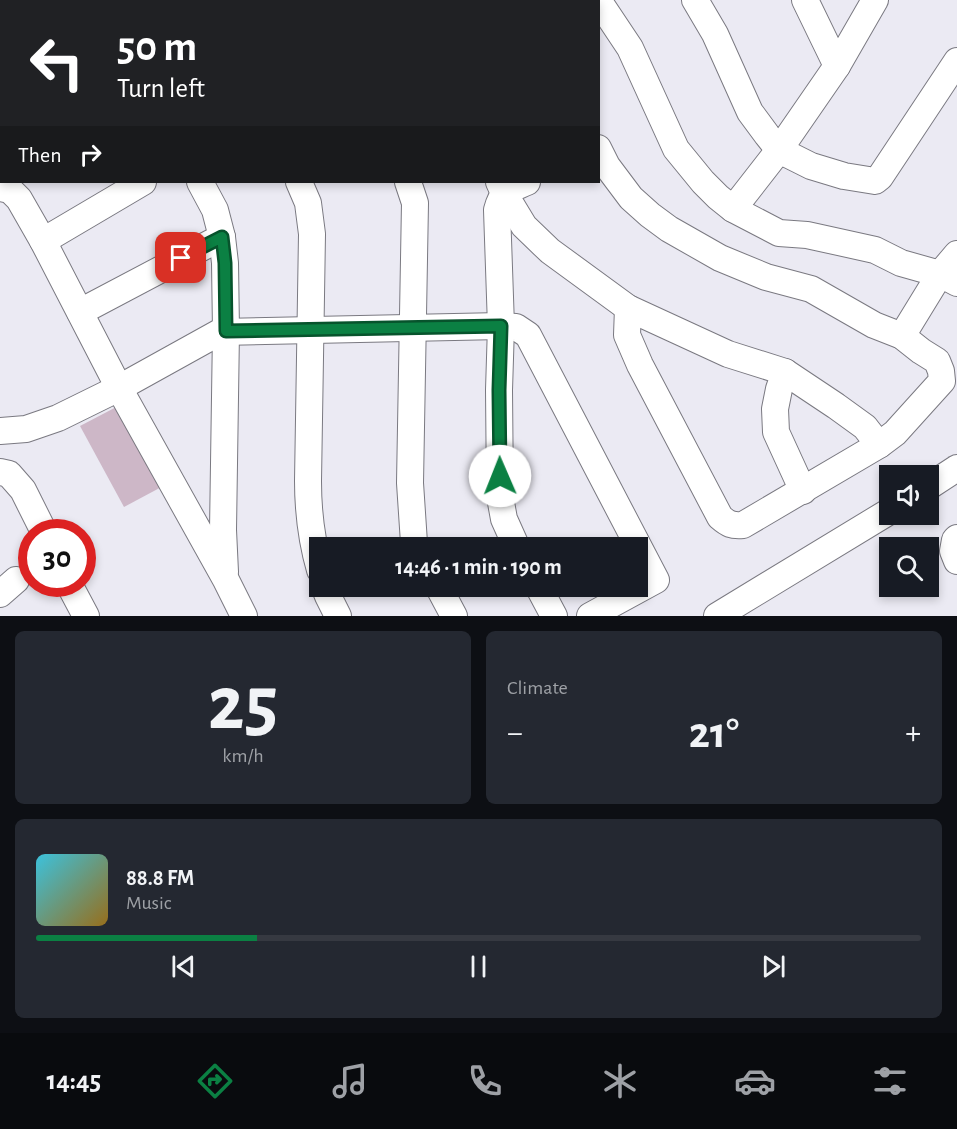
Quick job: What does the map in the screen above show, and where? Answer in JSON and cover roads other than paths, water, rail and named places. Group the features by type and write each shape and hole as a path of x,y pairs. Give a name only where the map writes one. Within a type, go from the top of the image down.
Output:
{"street":[{"path":"695,0 715,34 750,112 779,150 811,166 844,176 875,181 880,177 957,61"},
{"path":"805,0 837,66"},
{"path":"732,209 779,150 837,66 875,0"},
{"path":"600,3 630,48 676,149 703,182 732,209 779,233 807,236 875,250 901,262 949,278"},
{"path":"600,152 607,166 632,198 650,215 690,242 745,269 811,289 874,325 902,336 937,361 942,381 896,433 879,445 743,525 733,526 720,517 640,365 627,335 628,308"},
{"path":"43,241 141,183"},
{"path":"201,183 215,210 222,237 225,263 223,530 226,580"},
{"path":"299,183 308,203 312,225 308,514 312,537"},
{"path":"408,183 415,203 410,483 414,537"},
{"path":"501,187 521,183"},
{"path":"501,187 524,226 550,251 628,308 728,354 785,372 865,427 879,445"},
{"path":"501,187 497,210 501,326 500,497 504,519 512,537"},
{"path":"0,188 10,190 19,200 43,241 119,388 244,616"},
{"path":"80,312 222,237"},
{"path":"902,336 949,278 957,254"},
{"path":"0,431 26,429 58,418 119,388 215,333 412,327 516,327 528,335 656,579 590,616"},
{"path":"785,372 775,409 776,432 802,490"},
{"path":"939,480 957,468"},
{"path":"0,472 9,474 23,490 38,519"},
{"path":"717,616 879,518"},
{"path":"957,538 953,550 957,561"},
{"path":"76,597 86,616"},
{"path":"328,597 338,616"},
{"path":"444,597 454,616"},
{"path":"544,597 554,616"}]}
